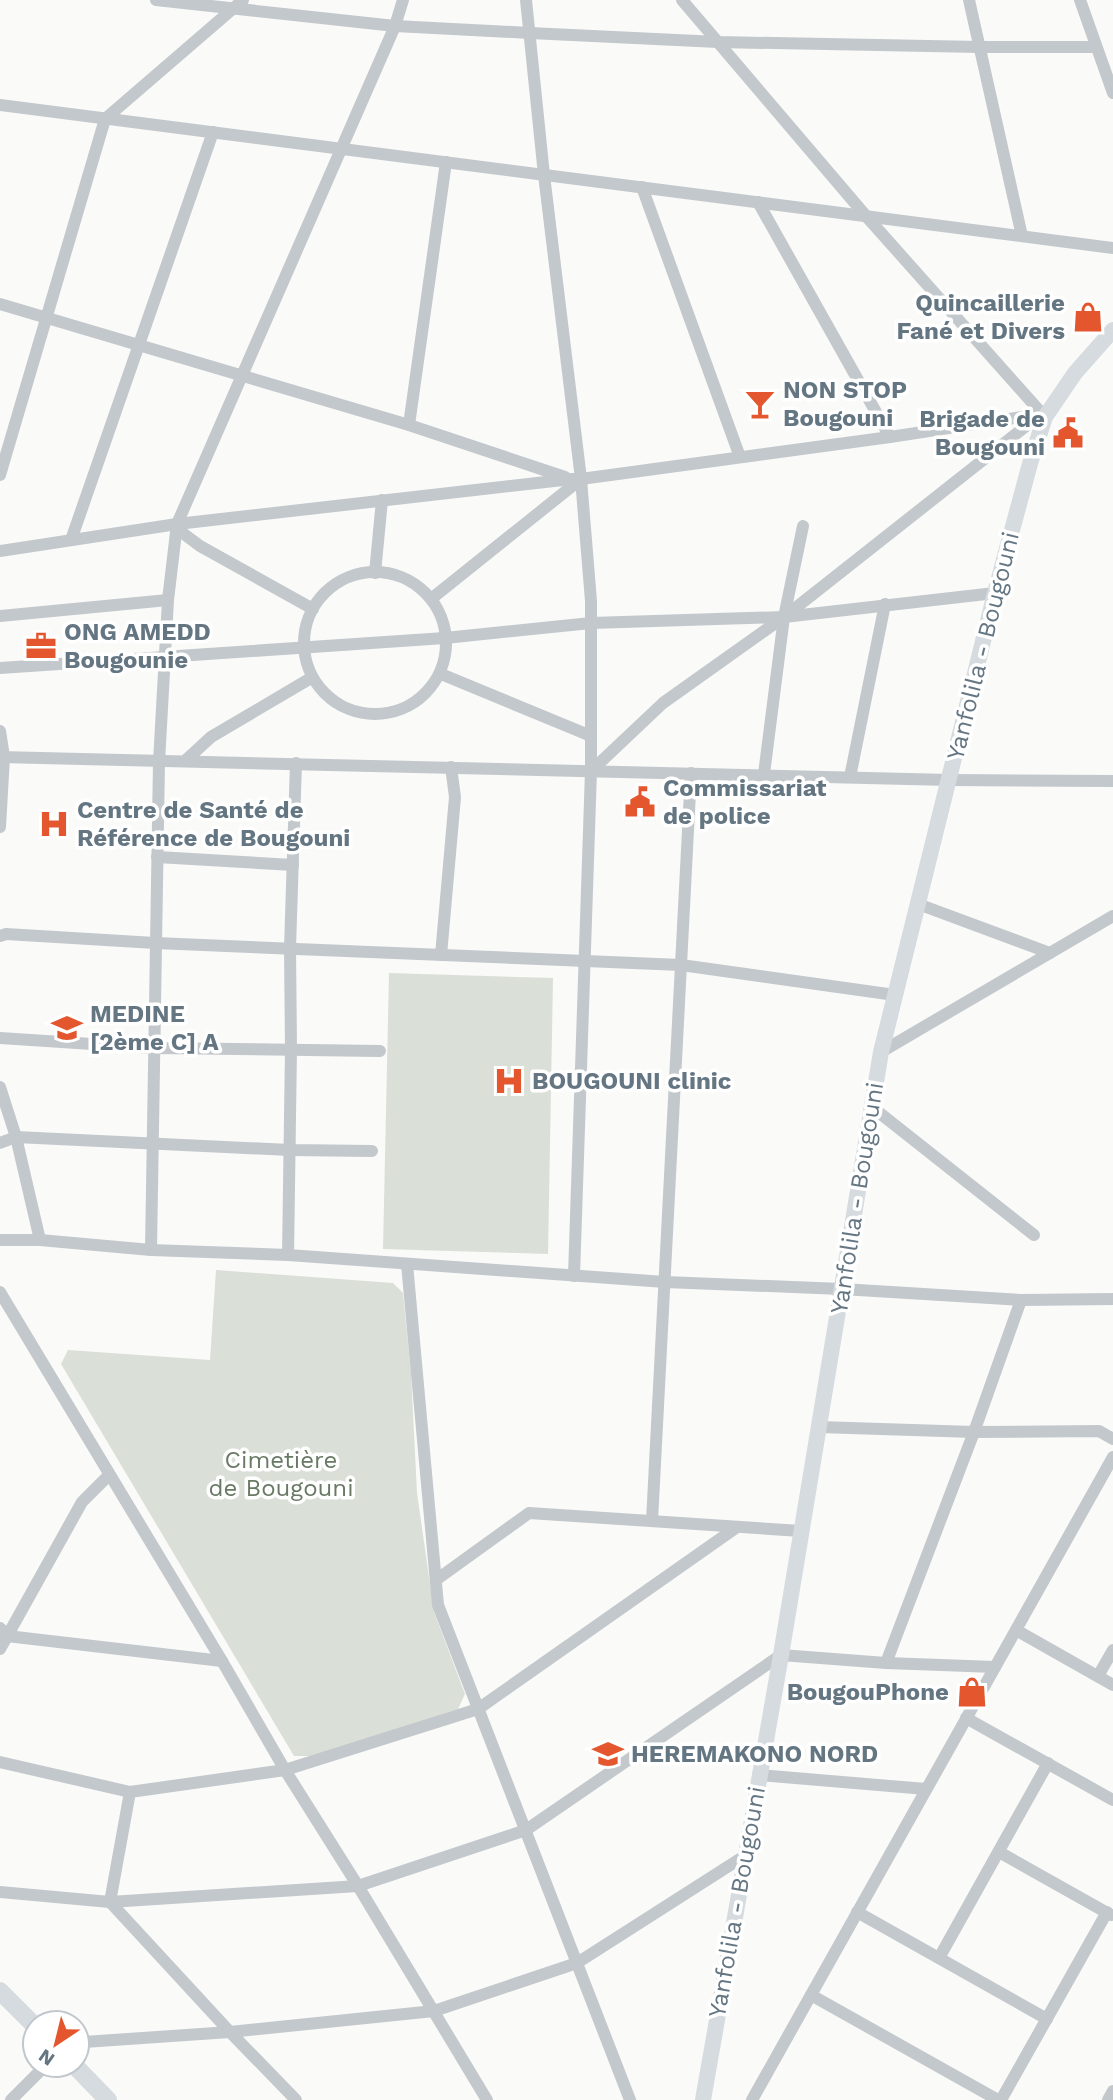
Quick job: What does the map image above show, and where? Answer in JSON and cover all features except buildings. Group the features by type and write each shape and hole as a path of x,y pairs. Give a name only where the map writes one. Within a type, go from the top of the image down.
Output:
{"highway":[{"path":"0,1991 21,2012"},
{"path":"88,2079 108,2100"}],"main road":[{"name":"Yanfolila - Bougouni","path":"703,2100 781,1655 881,1052 995,593 1043,416 1075,373 1113,330"}],"street":[{"path":"156,0 395,26 530,33 718,42 1096,47"},
{"path":"0,475 105,119 243,0"},
{"path":"151,1250 159,762 168,600 176,526 395,26 403,0"},
{"path":"526,0 591,623 591,771 574,1276"},
{"path":"682,0 866,216 1043,416"},
{"path":"969,0 1022,236"},
{"path":"1080,0 1113,93"},
{"path":"0,105 1113,248"},
{"path":"71,540 213,132"},
{"path":"409,425 446,162"},
{"path":"642,187 740,457"},
{"path":"758,202 890,437"},
{"path":"0,304 409,425 577,479"},
{"path":"0,551 382,500 577,479 1043,416"},
{"path":"591,771 663,703 784,617 1043,416"},
{"path":"431,599 577,479"},
{"path":"375,573 382,500"},
{"path":"176,526 200,546 313,609"},
{"path":"764,774 784,617 803,526"},
{"path":"358,574 396,575 418,586 431,599 443,620 447,652 441,674 428,692 410,706 378,715 345,708 323,692 311,678 305,654 306,625 315,605 333,586 358,574"},
{"path":"0,668 445,638 591,623 784,617 995,593"},
{"path":"0,616 168,600"},
{"path":"850,777 886,604"},
{"path":"441,674 591,736"},
{"path":"186,761 211,737 311,678"},
{"path":"0,731 0,827"},
{"path":"2,757 950,780 1113,780"},
{"path":"288,1255 290,948 296,763"},
{"path":"441,955 454,797 451,767"},
{"path":"652,1521 691,773"},
{"path":"157,857 293,865"},
{"path":"918,904 1050,953"},
{"path":"881,1052 1113,916"},
{"path":"0,936 6,934 155,943 681,964 895,995"},
{"path":"0,1038 153,1048 380,1051"},
{"path":"0,1087 16,1137 40,1240"},
{"path":"872,1107 1034,1236"},
{"path":"0,1143 16,1137 290,1150 372,1151"},
{"path":"0,1240 40,1240 151,1250 288,1255 665,1282 1021,1300 1113,1299"},
{"path":"407,1264 438,1605 631,2100"},
{"path":"0,1292 285,1770 487,2100"},
{"path":"886,1663 1021,1300"},
{"path":"819,1427 974,1432 1099,1431 1113,1439"},
{"path":"752,2100 1113,1457"},
{"path":"0,1649 4,1632 82,1502 109,1475"},
{"path":"436,1580 529,1513 802,1531"},
{"path":"0,1762 130,1792 285,1770 478,1709 737,1527"},
{"path":"1016,1630 1113,1685"},
{"path":"4,1632 222,1661"},
{"path":"1098,1676 1113,1650"},
{"path":"0,1892 110,1902 358,1886 526,1830 781,1655 886,1663 995,1667"},
{"path":"967,1717 1113,1800"},
{"path":"939,1958 1048,1763"},
{"path":"758,1775 926,1789"},
{"path":"110,1902 130,1792"},
{"path":"811,1995 1000,2100 1110,1914 999,1852"},
{"path":"91,2042 230,2032 434,2011 577,1963 746,1855"},
{"path":"110,1902 296,2100"},
{"path":"857,1912 1047,2019"},
{"path":"10,2100 32,2079"},
{"path":"1108,2100 1113,2091"}],"green space":[{"path":"389,973 553,978 548,1254 383,1249"},
{"name":"Cimetière de Bougouni","path":"216,1270 393,1283 403,1293 411,1373 417,1493 434,1612 465,1694 458,1709 312,1756 294,1756 61,1364 68,1350 210,1360"}],"place":[{"name":"Quincaillerie Fané et Divers","path":"1088,317"},
{"name":"NON STOP Bougouni","path":"760,404"},
{"name":"Brigade de Bougouni","path":"1068,433"},
{"name":"ONG AMEDD Bougounie","path":"41,646"},
{"name":"Commissariat de police","path":"640,802"},
{"name":"Centre de Santé de Référence de Bougouni","path":"54,824"},
{"name":"MEDINE [2ème C] A","path":"67,1028"},
{"name":"BOUGOUNI clinic","path":"509,1081"},
{"name":"BougouPhone","path":"972,1692"},
{"name":"HEREMAKONO NORD","path":"608,1754"}]}
